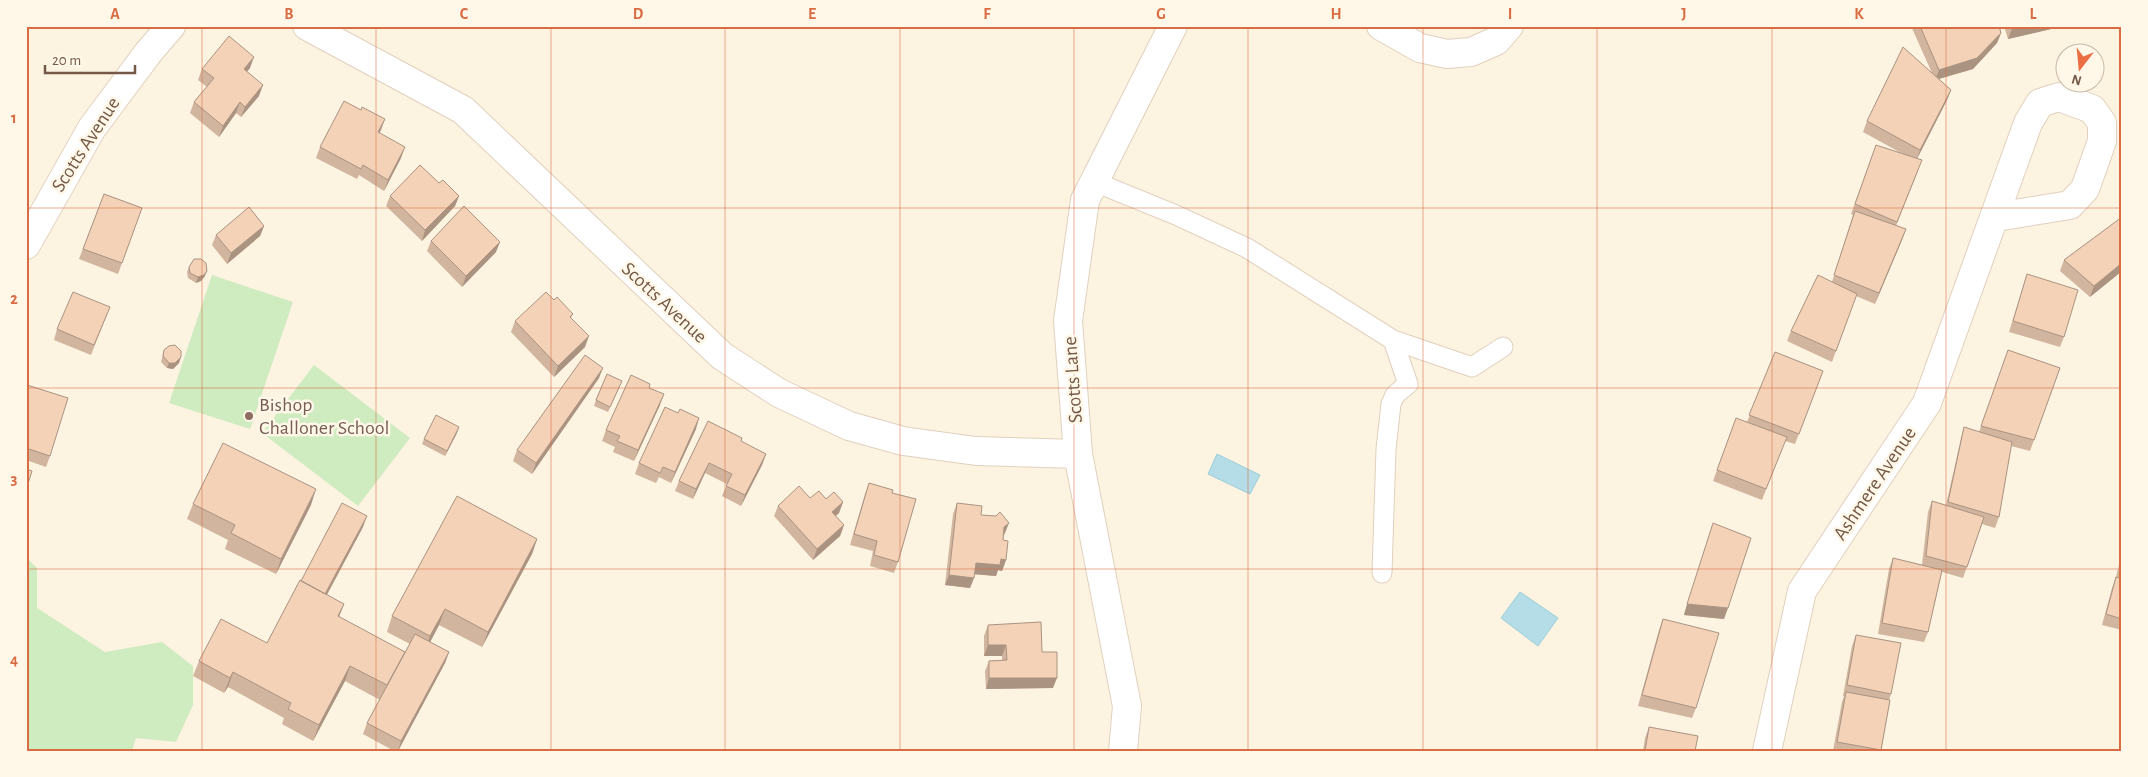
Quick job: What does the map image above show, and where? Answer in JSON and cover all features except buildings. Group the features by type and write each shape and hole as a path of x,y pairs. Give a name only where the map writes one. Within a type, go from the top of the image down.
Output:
{"street":[{"name":"Scotts Avenue","path":"26,244 92,128 148,53 171,26"},
{"name":"Scotts Avenue","path":"307,26 462,110 722,356 779,393 849,426 903,441 976,451 1078,454"},
{"name":"Scotts Lane","path":"1123,751 1128,706 1078,454 1068,321 1085,200 1173,26"},
{"path":"1381,26 1420,48 1447,54 1471,52 1496,41 1509,26"},
{"name":"Ashmere Avenue","path":"1767,751 1802,591 1927,403 1996,218 2028,123 2040,103 2059,97 2092,109 2102,124 2102,141 2084,189 2070,205 1996,218"}],"lane":[{"path":"1095,182 1176,215 1247,248 1392,340 1472,367 1503,347"},
{"path":"1382,573 1386,449 1391,404 1395,395 1408,384 1392,340"}],"green space":[{"path":"212,275 293,302 250,429 169,403"},
{"path":"314,365 410,438 358,506 262,433"},
{"path":"26,557 37,568 37,608 105,652 162,642 193,666 193,705 176,742 136,738 132,751 26,751"}],"water":[{"path":"1217,454 1260,475 1250,494 1208,474"},
{"path":"1520,592 1558,618 1538,646 1501,618"}],"place":[{"name":"Bishop Challoner School","path":"249,416"}]}
